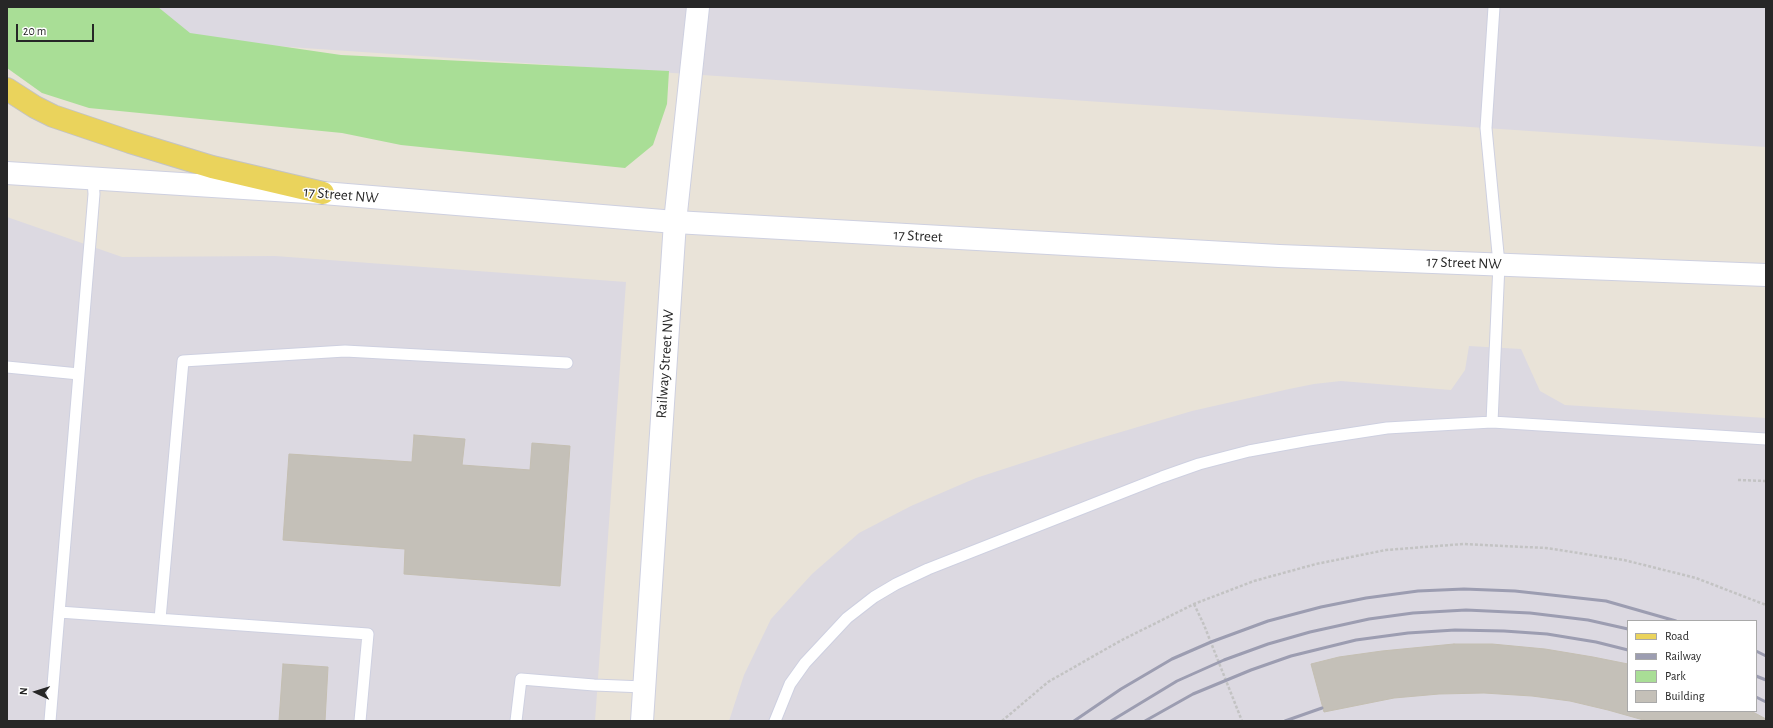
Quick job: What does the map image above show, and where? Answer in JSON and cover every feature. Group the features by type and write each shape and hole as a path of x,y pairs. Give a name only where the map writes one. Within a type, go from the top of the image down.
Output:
{"main road":[{"name":"Railway Street NW","path":"642,721 675,222 698,7"},
{"path":"7,88 35,107 53,116 130,142 212,167 323,193"},
{"name":"17 Street NW","path":"7,173 93,180 323,193 675,222"},
{"name":"17 Street","path":"675,222 1162,250"},
{"name":"17 Street NW","path":"1162,250 1766,275"}],"lane":[{"path":"1492,422 1499,264 1486,128 1494,7"},
{"path":"50,721 80,374 94,194 93,180"},
{"path":"160,619 183,361 345,351 567,363"},
{"path":"7,367 80,374"},
{"path":"775,721 790,684 805,663 847,618 874,597 928,569 1162,477 1199,464 1249,450 1387,428 1492,422 1766,439"},
{"path":"59,612 368,634 360,721"},
{"path":"516,721 521,679 644,687"}],"path":[{"path":"1738,480 1766,481"},
{"path":"1002,721 1048,682 1120,641 1194,604 1254,581 1316,564 1386,550 1463,544 1546,548 1624,560 1696,578 1766,605"},
{"path":"1194,604 1204,625 1242,721"}],"shaded area":[{"path":"105,7 1766,7 1766,147 141,37"},
{"path":"7,217 122,257 275,256 626,282 595,721 7,721"},
{"path":"1469,346 1521,349 1540,391 1565,405 1766,418 1766,721 729,721 744,675 771,619 812,574 859,533 911,506 976,478 1087,442 1192,411 1289,389 1341,381 1451,390 1465,370"}],"green space":[{"path":"7,7 158,7 190,33 341,55 669,71 667,104 653,145 625,168 401,145 342,133 89,108 42,93 7,68"}],"building":[{"path":"414,435 465,439 462,465 530,470 532,443 570,446 560,586 404,574 405,549 283,540 289,454 412,462"},
{"path":"1454,644 1492,644 1545,649 1593,657 1627,664 1627,712 1753,712 1766,719 1766,721 1647,721 1570,701 1532,696 1484,693 1439,694 1394,698 1324,712 1311,664 1339,657"},
{"path":"283,664 328,667 325,721 279,721"}],"railway":[{"path":"1074,721 1121,689 1172,659 1211,642 1268,621 1321,607 1366,598 1418,591 1464,589 1515,591 1606,601 1672,620"},
{"path":"1111,721 1177,681 1224,660 1268,644 1310,632 1369,619 1413,613 1466,610 1530,613 1588,620 1627,629"},
{"path":"1145,721 1193,694 1251,670 1291,656 1356,640 1408,633 1455,630 1504,631 1547,634 1596,642 1627,650"},
{"path":"1757,652 1766,656"},
{"path":"1757,676 1766,680"},
{"path":"1757,698 1766,702"},
{"path":"1285,721 1322,708"}]}
